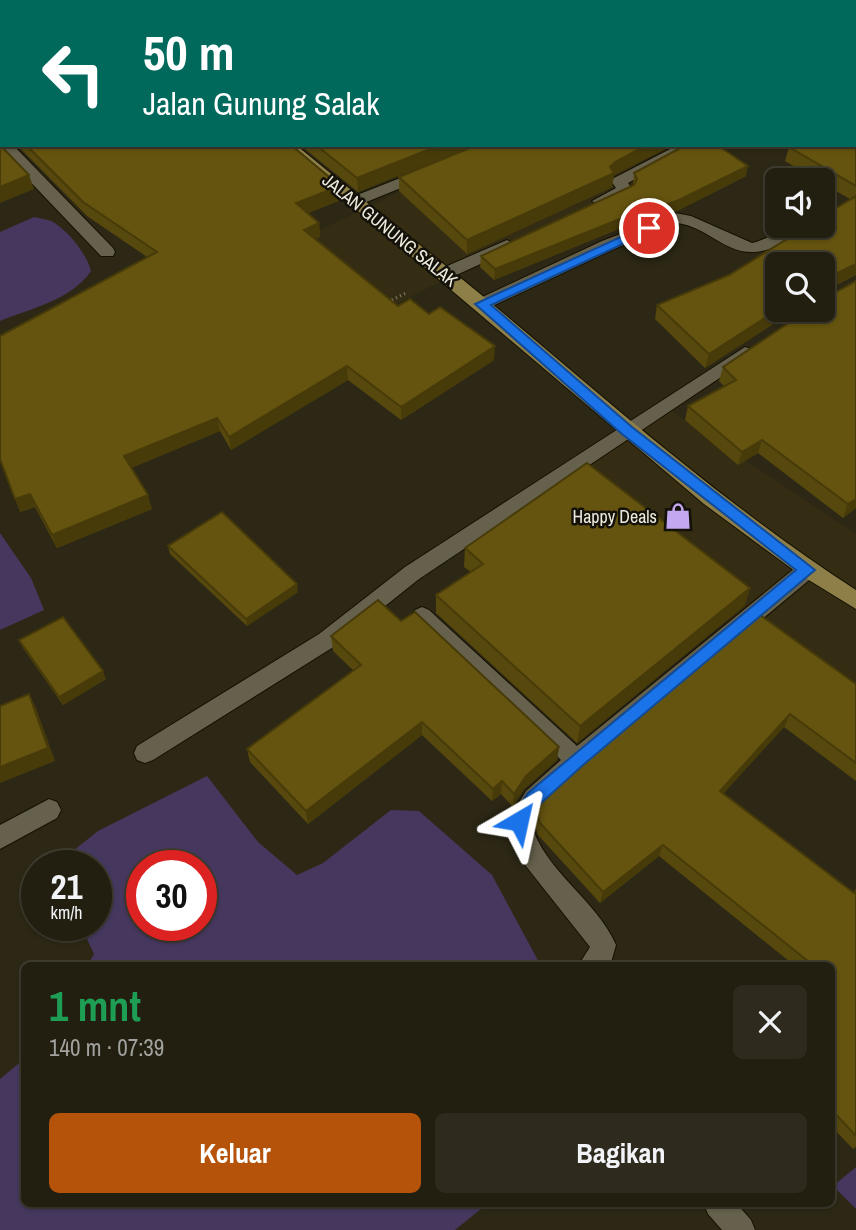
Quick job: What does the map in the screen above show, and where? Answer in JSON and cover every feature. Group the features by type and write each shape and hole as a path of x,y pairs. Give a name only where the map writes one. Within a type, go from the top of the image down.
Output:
{"main road":[{"name":"JALAN GUNUNG SALAK","path":"289,147 482,304 627,430 807,570 856,601"}],"street":[{"path":"6,147 107,251"},
{"path":"589,207 625,190 619,181 686,147"},
{"path":"354,202 437,169"},
{"path":"482,304 608,245 675,218 685,219 742,247 754,248 777,238"},
{"path":"444,274 516,240"},
{"path":"145,753 327,640 412,573 759,344"},
{"path":"595,962 601,957 603,944 589,923 526,848 519,821 534,798 577,760 807,570"},
{"path":"422,616 577,760"},
{"path":"0,838 48,810"},
{"path":"721,1207 741,1230"}],"path":[{"path":"383,304 444,274"}],"shaded area":[{"path":"599,147 611,147 659,182 485,259 282,362 197,288 402,191"},
{"path":"34,217 51,221 70,236 81,250 91,271 83,281 62,296 0,321 0,232"},
{"path":"665,407 856,534 856,717 596,528 487,519"},
{"path":"0,533 31,578 44,610 0,630"},
{"path":"207,776 258,842 297,875 323,863 391,810 419,811 492,875 539,962 89,962 94,954 88,941 112,941 112,850 74,850 98,831"},
{"path":"21,1062 21,1207 483,1207 455,1230 0,1230 0,1079"},
{"path":"856,1167 856,1209 835,1188 835,1184"}],"building":[{"path":"0,147 2,147 29,175 0,187"},
{"path":"28,147 293,147 340,186 296,203 319,223 304,230 398,306 410,299 429,314 440,307 495,346 401,407 347,366 229,437 217,418 124,456 148,495 52,535 30,494 15,499 0,459 0,336 157,252 83,202"},
{"path":"318,147 435,147 357,178"},
{"path":"472,147 643,147 615,162 610,167 614,173 467,240 399,177"},
{"path":"682,147 720,147 748,166 679,200 622,218 495,269 481,256 634,185 637,179 634,173"},
{"path":"789,147 853,147 856,149 856,186 835,174 835,168 825,168"},
{"path":"856,196 856,264 835,274 835,252 766,252 789,238 835,238 835,209"},
{"path":"765,253 765,318 709,354 657,305 729,275"},
{"path":"856,281 856,499 848,504 762,440 742,452 688,406 736,380 723,367 790,322 835,322 835,293"},
{"path":"587,463 750,588 580,726 436,595 483,564 465,548"},
{"path":"222,512 297,584 246,619 168,546"},
{"path":"378,600 401,621 415,612 559,747 526,776 514,794 502,781 493,789 422,722 306,811 247,749 361,665 331,636"},
{"path":"760,615 856,684 856,763 790,714 720,791 854,893 856,890 856,1136 835,1113 835,962 809,962 663,845 603,892 540,823 536,812 546,795"},
{"path":"63,617 103,671 59,697 19,640"},
{"path":"29,694 48,748 0,767 0,706"}],"place":[{"name":"Happy Deals","path":"678,516"}],"route":[{"path":"519,821 534,798 577,760 807,570 627,430 482,304 649,228"}]}
